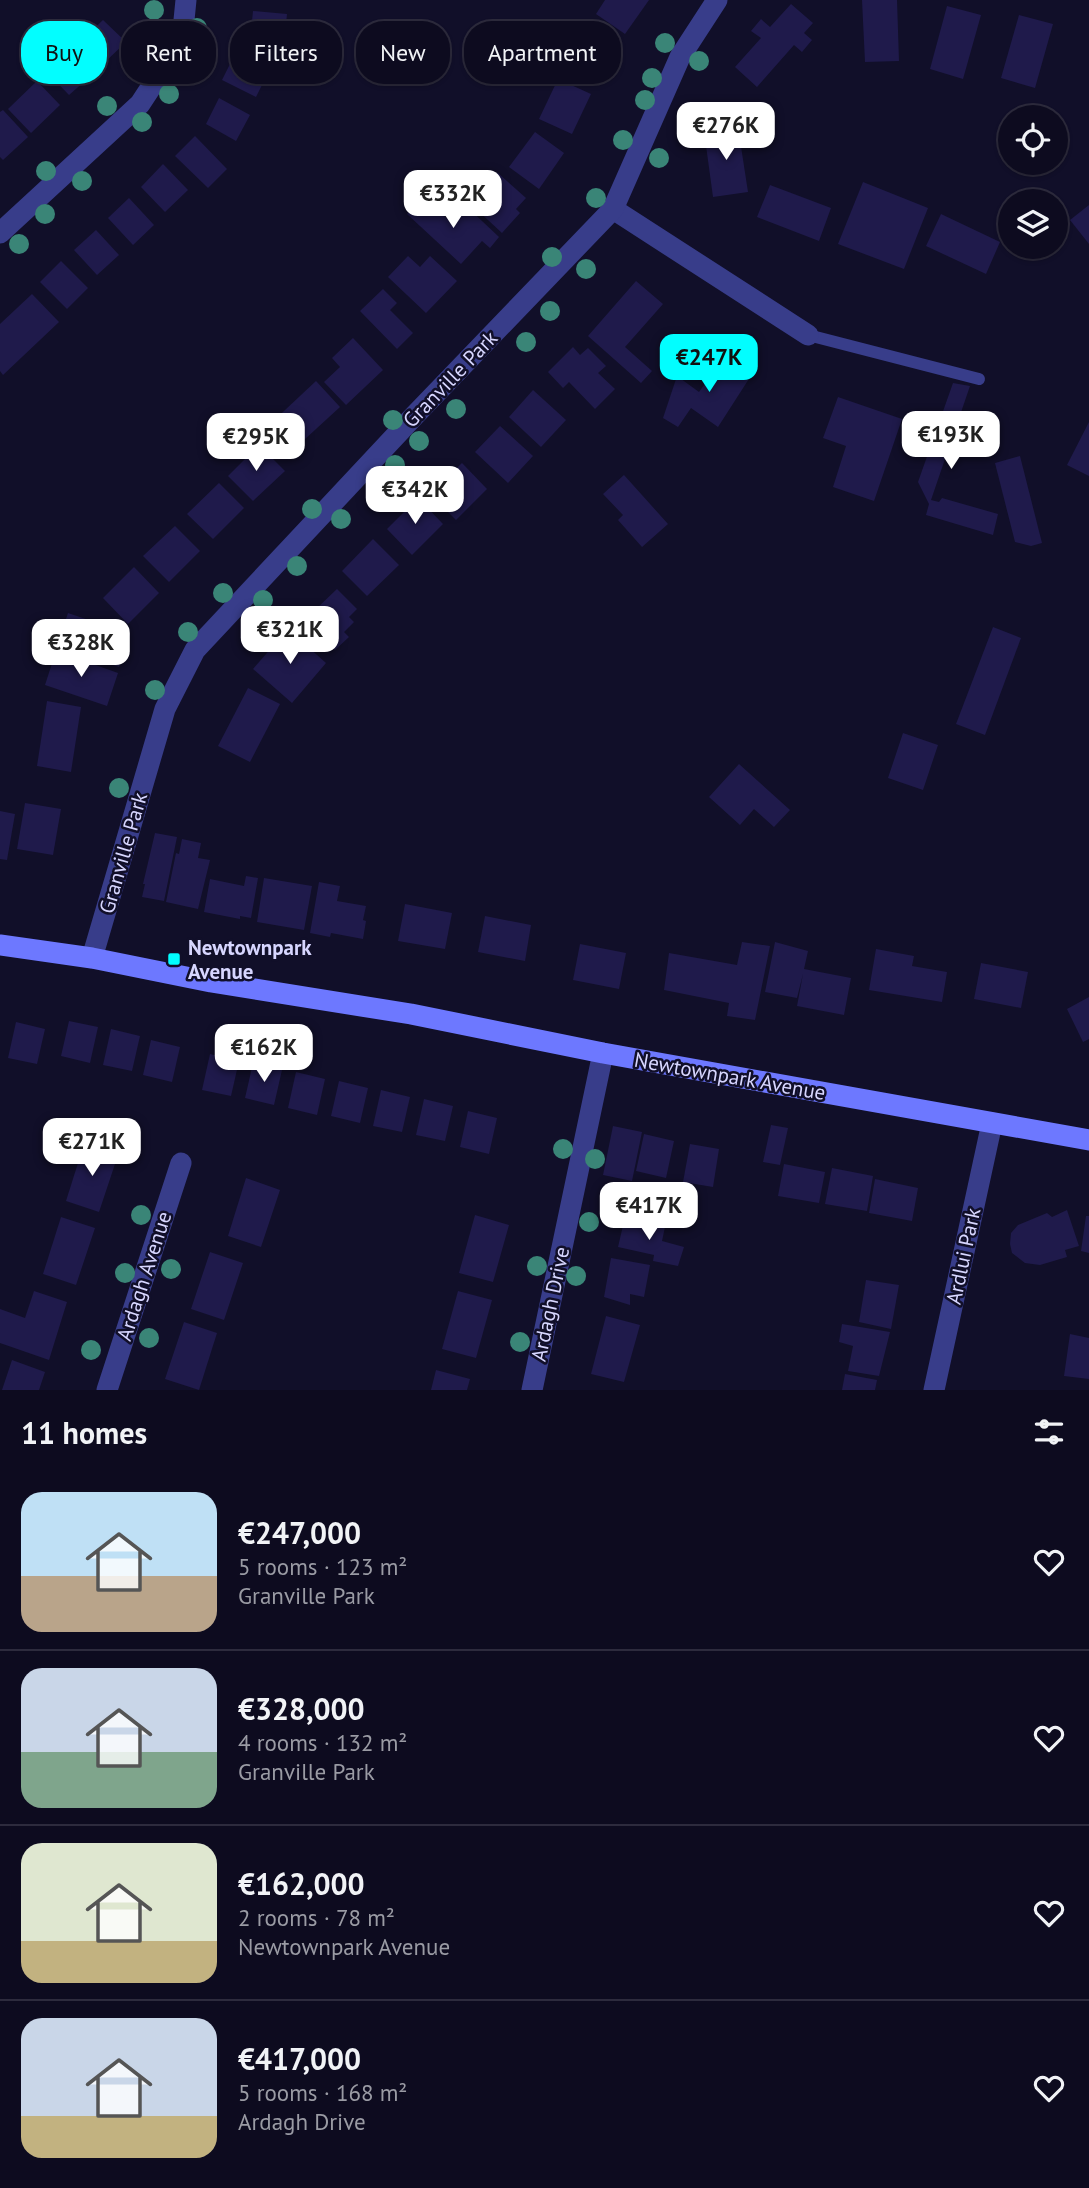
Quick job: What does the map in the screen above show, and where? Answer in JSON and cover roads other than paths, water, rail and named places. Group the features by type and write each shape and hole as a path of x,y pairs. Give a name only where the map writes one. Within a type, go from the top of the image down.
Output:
{"main road":[{"name":"Newtownpark Avenue","path":"0,945 92,958 211,982 411,1014 603,1053 1089,1140"}],"street":[{"path":"0,233 140,104 182,40 186,0"},
{"name":"Granville Park","path":"92,958 165,709 195,650 612,209 680,57 717,0"},
{"path":"612,209 808,335"},
{"name":"Ardagh Drive","path":"533,1390 603,1053"},
{"name":"Ardlui Park","path":"934,1390 992,1123"},
{"name":"Ardagh Avenue","path":"107,1390 181,1163"}],"lane":[{"path":"808,335 979,379"}],"place":[{"name":"Newtownpark Avenue","path":"174,959"}]}
